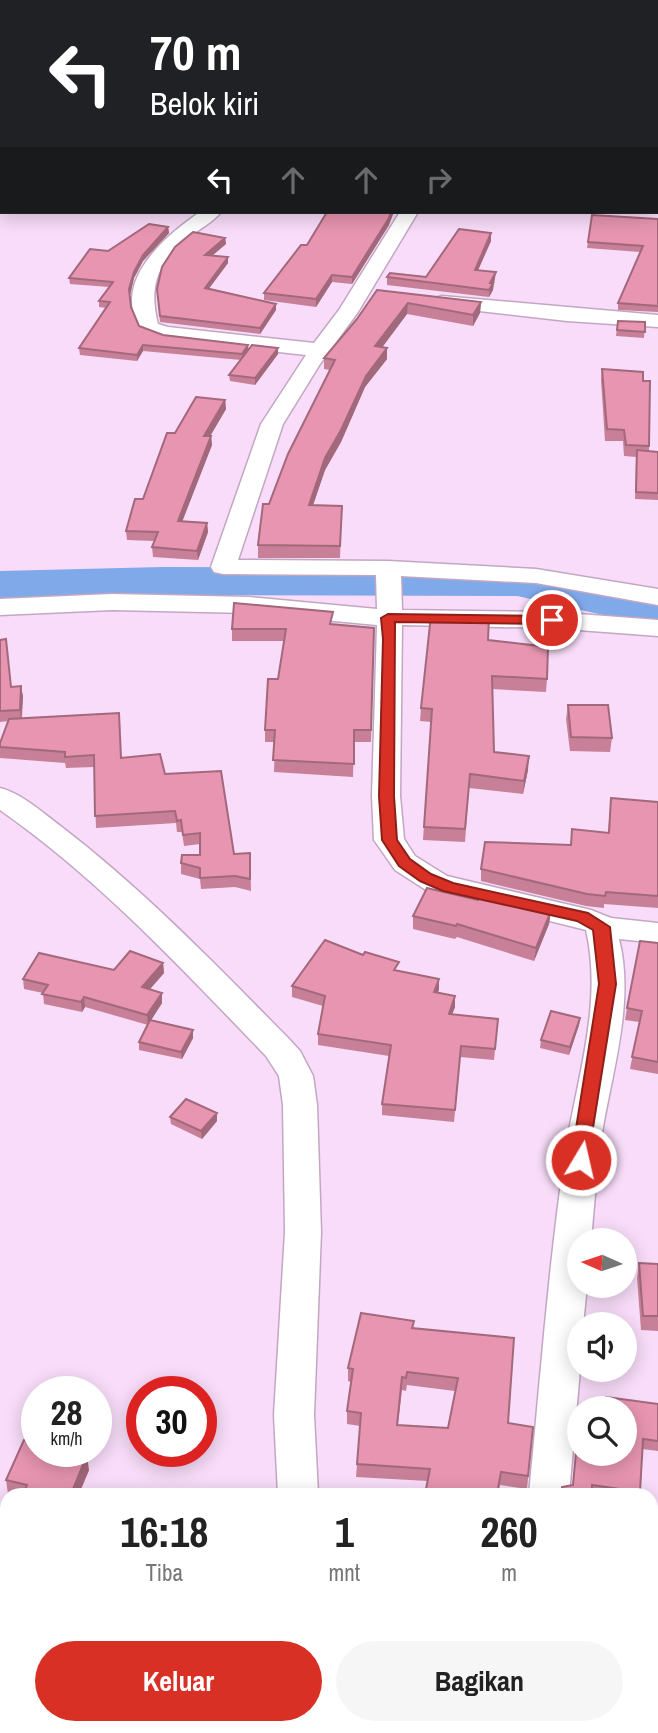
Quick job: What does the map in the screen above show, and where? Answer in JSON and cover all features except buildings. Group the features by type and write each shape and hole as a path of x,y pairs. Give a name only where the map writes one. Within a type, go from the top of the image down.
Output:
{"street":[{"path":"209,214 174,240 155,259 142,292 149,327 164,333 320,350"},
{"path":"216,587 271,424 362,290 408,214"},
{"path":"362,290 388,294"},
{"path":"427,300 567,315 658,321"},
{"path":"216,587 274,607 388,590 536,576 658,597"},
{"path":"0,607 99,602 216,587 388,590 552,620 658,628"},
{"path":"388,590 390,639 386,796 389,840 405,863 437,883 582,917 601,927 658,933"},
{"path":"0,797 39,823 108,878 278,1048 288,1059 296,1076 300,1105 303,1232 295,1415 298,1488"},
{"path":"550,1488 581,1160 607,984 601,927"}],"waterway":[{"path":"0,585 162,581 517,582 658,613"}],"route":[{"path":"552,620 388,618 390,639 386,796 389,840 405,863 415,871 449,887 582,917 601,927 606,954 607,984 581,1160"}]}
